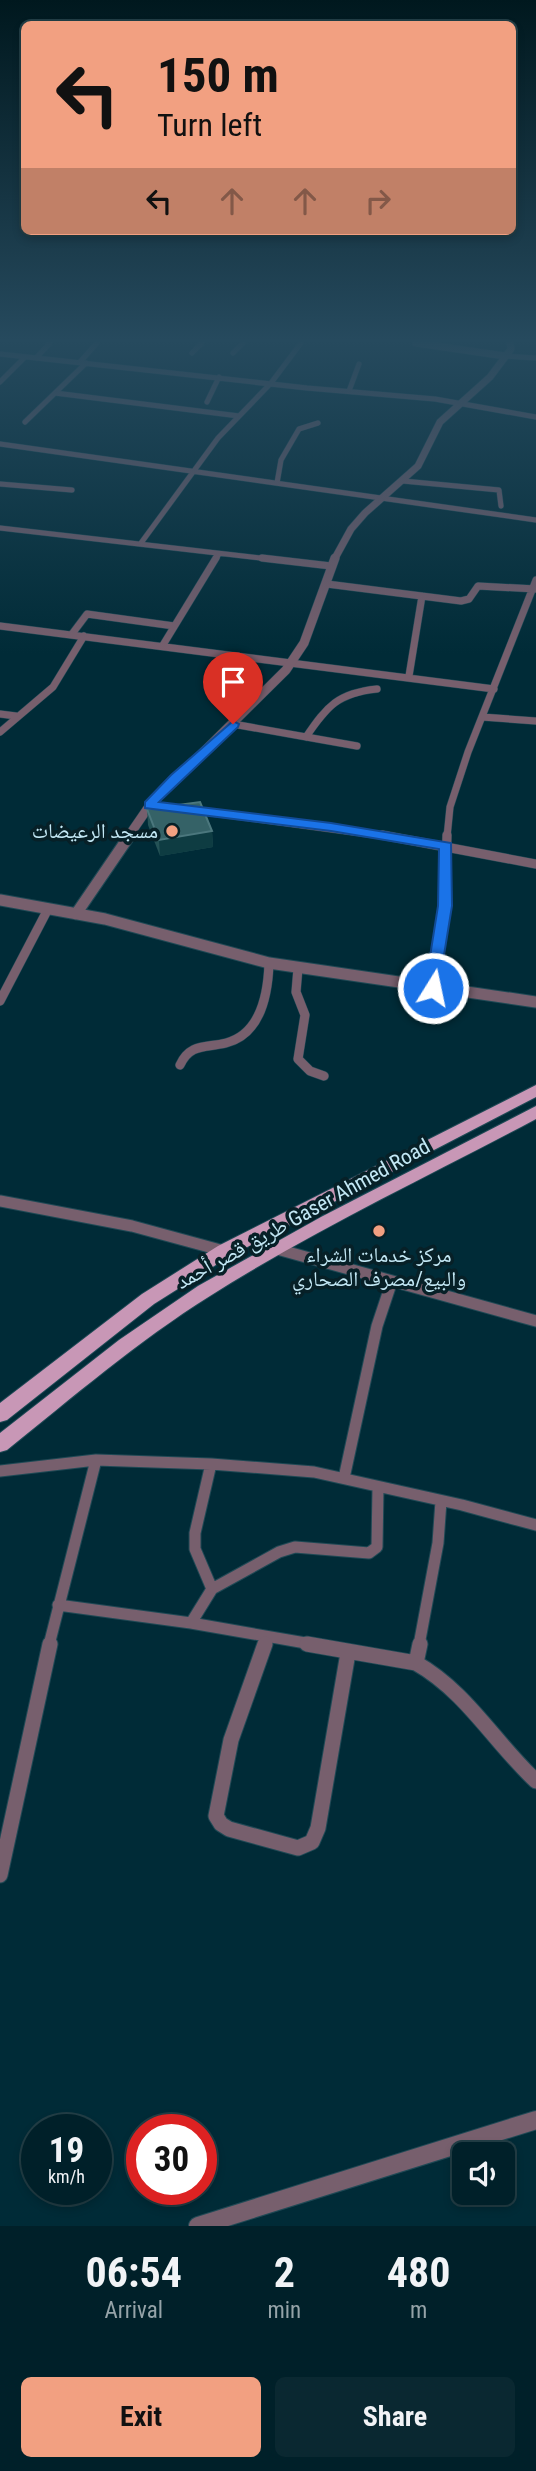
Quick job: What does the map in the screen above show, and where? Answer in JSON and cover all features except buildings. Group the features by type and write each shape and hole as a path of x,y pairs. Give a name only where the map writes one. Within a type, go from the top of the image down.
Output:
{"main road":[{"name":"طريق قصر أحمد Gaser Ahmed Road","path":"0,1414 148,1299 224,1251 536,1090"},
{"name":"طريق قصر أحمد Gaser Ahmed Road","path":"0,1444 128,1342 203,1292 276,1249 536,1112"}],"street":[{"path":"21,447 536,520"},
{"path":"141,543 212,447"},
{"path":"277,483 281,460 288,447"},
{"path":"76,914 150,805 292,662 304,643 327,584 331,566 351,529 418,466 428,447"},
{"path":"403,481 499,489 502,499 500,506"},
{"path":"0,484 72,490"},
{"path":"0,528 331,566"},
{"path":"163,645 219,554"},
{"path":"433,988 445,906 450,807 457,781 536,580"},
{"path":"327,584 461,601 469,599 478,586 534,589"},
{"path":"409,676 422,596"},
{"path":"72,634 93,605"},
{"path":"87,614 174,626"},
{"path":"0,626 409,676 494,689"},
{"path":"0,732 53,687 84,636"},
{"path":"306,737 327,706 340,697 352,691 377,689"},
{"path":"0,714 16,716"},
{"path":"482,717 536,722"},
{"path":"233,724 357,746"},
{"path":"150,805 331,827 536,864"},
{"path":"0,900 76,914 269,963 536,1002"},
{"path":"0,1001 48,909"},
{"path":"180,1065 182,1057 189,1050 199,1045 230,1042 241,1037 254,1024 267,996 269,963"},
{"path":"298,968 293,983 294,995 305,1016 298,1059 310,1071 324,1076"},
{"path":"0,1201 132,1227 224,1251"},
{"path":"276,1249 536,1321"},
{"path":"344,1478 377,1326 392,1281"},
{"path":"1,1870 58,1605 96,1460"},
{"path":"0,1471 96,1460 211,1464 314,1472 536,1525"},
{"path":"211,1464 195,1549 212,1589"},
{"path":"191,1623 212,1589 279,1552 295,1547 369,1553 373,1551 377,1547 377,1488"},
{"path":"416,1663 436,1553 441,1501"},
{"path":"58,1605 191,1623 416,1663 441,1677 460,1695 536,1781"},
{"path":"267,1637 231,1740 216,1816 221,1824 229,1829 298,1847 312,1842 318,1828 348,1653"},
{"path":"198,2226 239,2220 536,2120"}],"place":[{"name":"مسجد الرعيضات","path":"172,831"},
{"name":"مركز خدمات الشراء والبيع/مصرف الصحاري","path":"379,1231"}],"route":[{"path":"233,724 175,777 150,805 274,819 446,846 445,906 433,988"}]}
